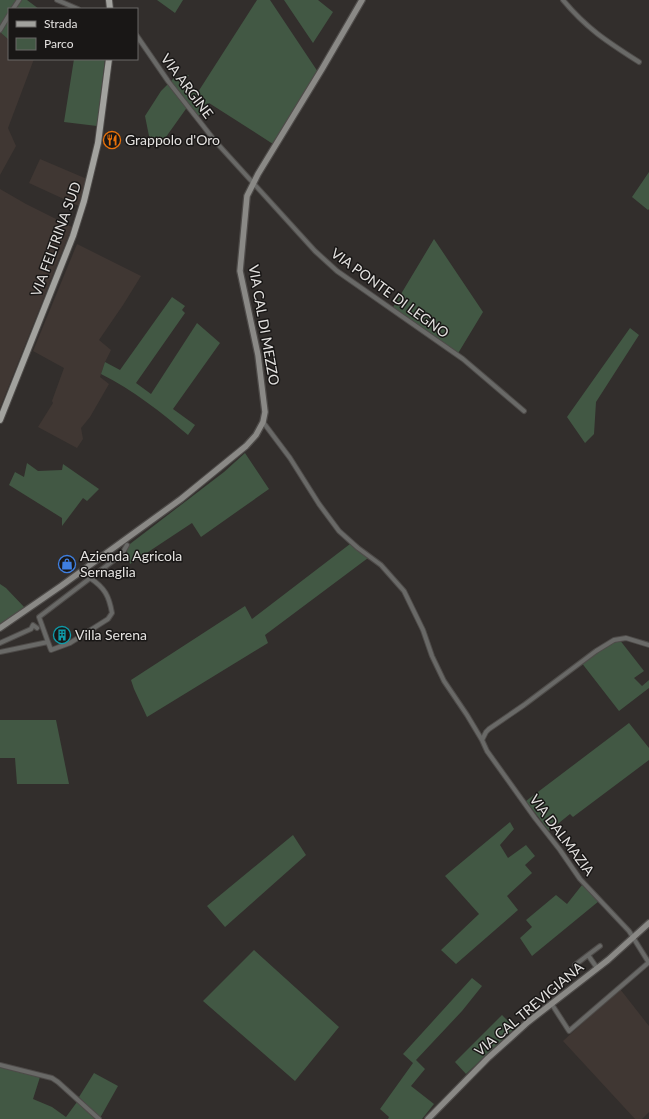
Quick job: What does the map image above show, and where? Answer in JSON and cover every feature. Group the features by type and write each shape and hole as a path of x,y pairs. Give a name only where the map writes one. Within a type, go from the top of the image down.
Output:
{"main road":[{"name":"VIA FELTRINA SUD","path":"0,420 79,219 98,143 109,60"}],"street":[{"path":"57,0 76,8"},
{"name":"VIA CAL DI MEZZO","path":"0,628 61,586 181,499 246,446 256,436 263,422 265,412 261,370 252,319 240,271 247,196 253,182 362,0"},
{"path":"563,0 589,28 603,39 639,62"},
{"path":"0,30 8,17"},
{"name":"VIA ARGINE","path":"138,37 168,81 210,136 253,182"},
{"name":"VIA PONTE DI LEGNO","path":"253,182 300,236 337,270 463,359 524,411"},
{"name":"VIA DALMAZIA","path":"263,422 290,458 319,504 339,531 358,548 382,565 404,590 423,630 432,656 444,681 467,715 482,740 487,752 580,879 629,931 649,963"},
{"path":"90,578 105,592 111,603 112,613 108,618 70,642 51,650 39,617 90,578 122,554 127,545"},
{"path":"0,643 30,629 33,625 36,628 42,624"},
{"path":"482,740 486,732 602,646 620,638 633,639 649,645"},
{"path":"0,652 48,642"},
{"name":"VIA CAL TREVIGIANA","path":"428,1119 488,1058 551,1003 597,968 649,923"},
{"path":"575,965 600,946"},
{"path":"588,955 597,968"},
{"path":"551,1003 569,1030 649,963"},
{"path":"0,1065 52,1078 99,1119"}],"shaded area":[{"path":"0,32 8,39 8,60 34,60 8,128 16,146 0,175"},
{"path":"40,159 87,179 79,206 29,183"},
{"path":"0,189 72,227 0,408"},
{"path":"77,244 141,276 99,340 111,350 100,377 109,384 90,417 81,428 83,439 77,448 38,427 53,403 52,401 64,368 33,351"},
{"path":"620,989 649,1026 649,1112 642,1119 635,1119 563,1041"}],"green space":[{"path":"0,0 27,0 38,8 8,8 8,39 0,32"},
{"path":"157,0 183,0 175,13"},
{"path":"257,0 270,0 318,72 273,144 209,103 196,119 188,106 161,144 149,136 145,116 161,91 175,77 189,75 185,82 198,92"},
{"path":"284,0 318,0 333,12 313,43"},
{"path":"74,60 105,60 97,126 64,122"},
{"path":"649,172 649,209 648,210 632,197"},
{"path":"434,239 483,312 457,355 392,309"},
{"path":"172,297 185,306 182,310 185,313 136,383 151,394 197,323 220,343 173,409 195,425 188,435 146,402 113,380 101,374 105,362 120,370"},
{"path":"630,328 639,335 596,402 594,434 585,443 567,417"},
{"path":"245,453 269,489 201,537 192,523 130,564 126,547 224,472"},
{"path":"27,463 38,471 62,470 63,464 99,489 87,501 83,498 62,526 62,518 9,485 15,472 24,477"},
{"path":"350,544 368,558 265,635 268,643 147,717 131,680 245,606 252,619"},
{"path":"0,584 6,588 26,609 0,627"},
{"path":"619,639 644,671 634,678 642,686 649,680 649,688 619,711 581,662"},
{"path":"0,720 56,720 69,784 17,784 15,758 0,758"},
{"path":"629,723 649,748 649,760 573,817 570,814 549,831 526,801"},
{"path":"510,822 514,829 500,845 508,858 526,845 535,856 525,865 532,873 507,896 518,910 456,964 441,950 479,914 445,876"},
{"path":"293,835 306,855 225,927 207,906"},
{"path":"582,885 599,901 532,956 520,938 532,927 526,920 556,895 567,904"},
{"path":"254,950 339,1027 295,1081 203,1001"},
{"path":"472,978 482,986 462,1011 416,1060 425,1069 411,1086 434,1104 422,1119 388,1119 389,1117 380,1109 413,1063 403,1054"},
{"path":"502,1015 515,1028 466,1074 455,1062"},
{"path":"0,1067 40,1077 33,1099 52,1107 66,1117 77,1102 95,1119 0,1119"},
{"path":"94,1073 118,1086 100,1118 79,1097"}],"place":[{"name":"Grappolo d'Oro","path":"112,140"},
{"name":"Azienda Agricola Sernaglia","path":"67,564"},
{"name":"Villa Serena","path":"62,635"}]}
